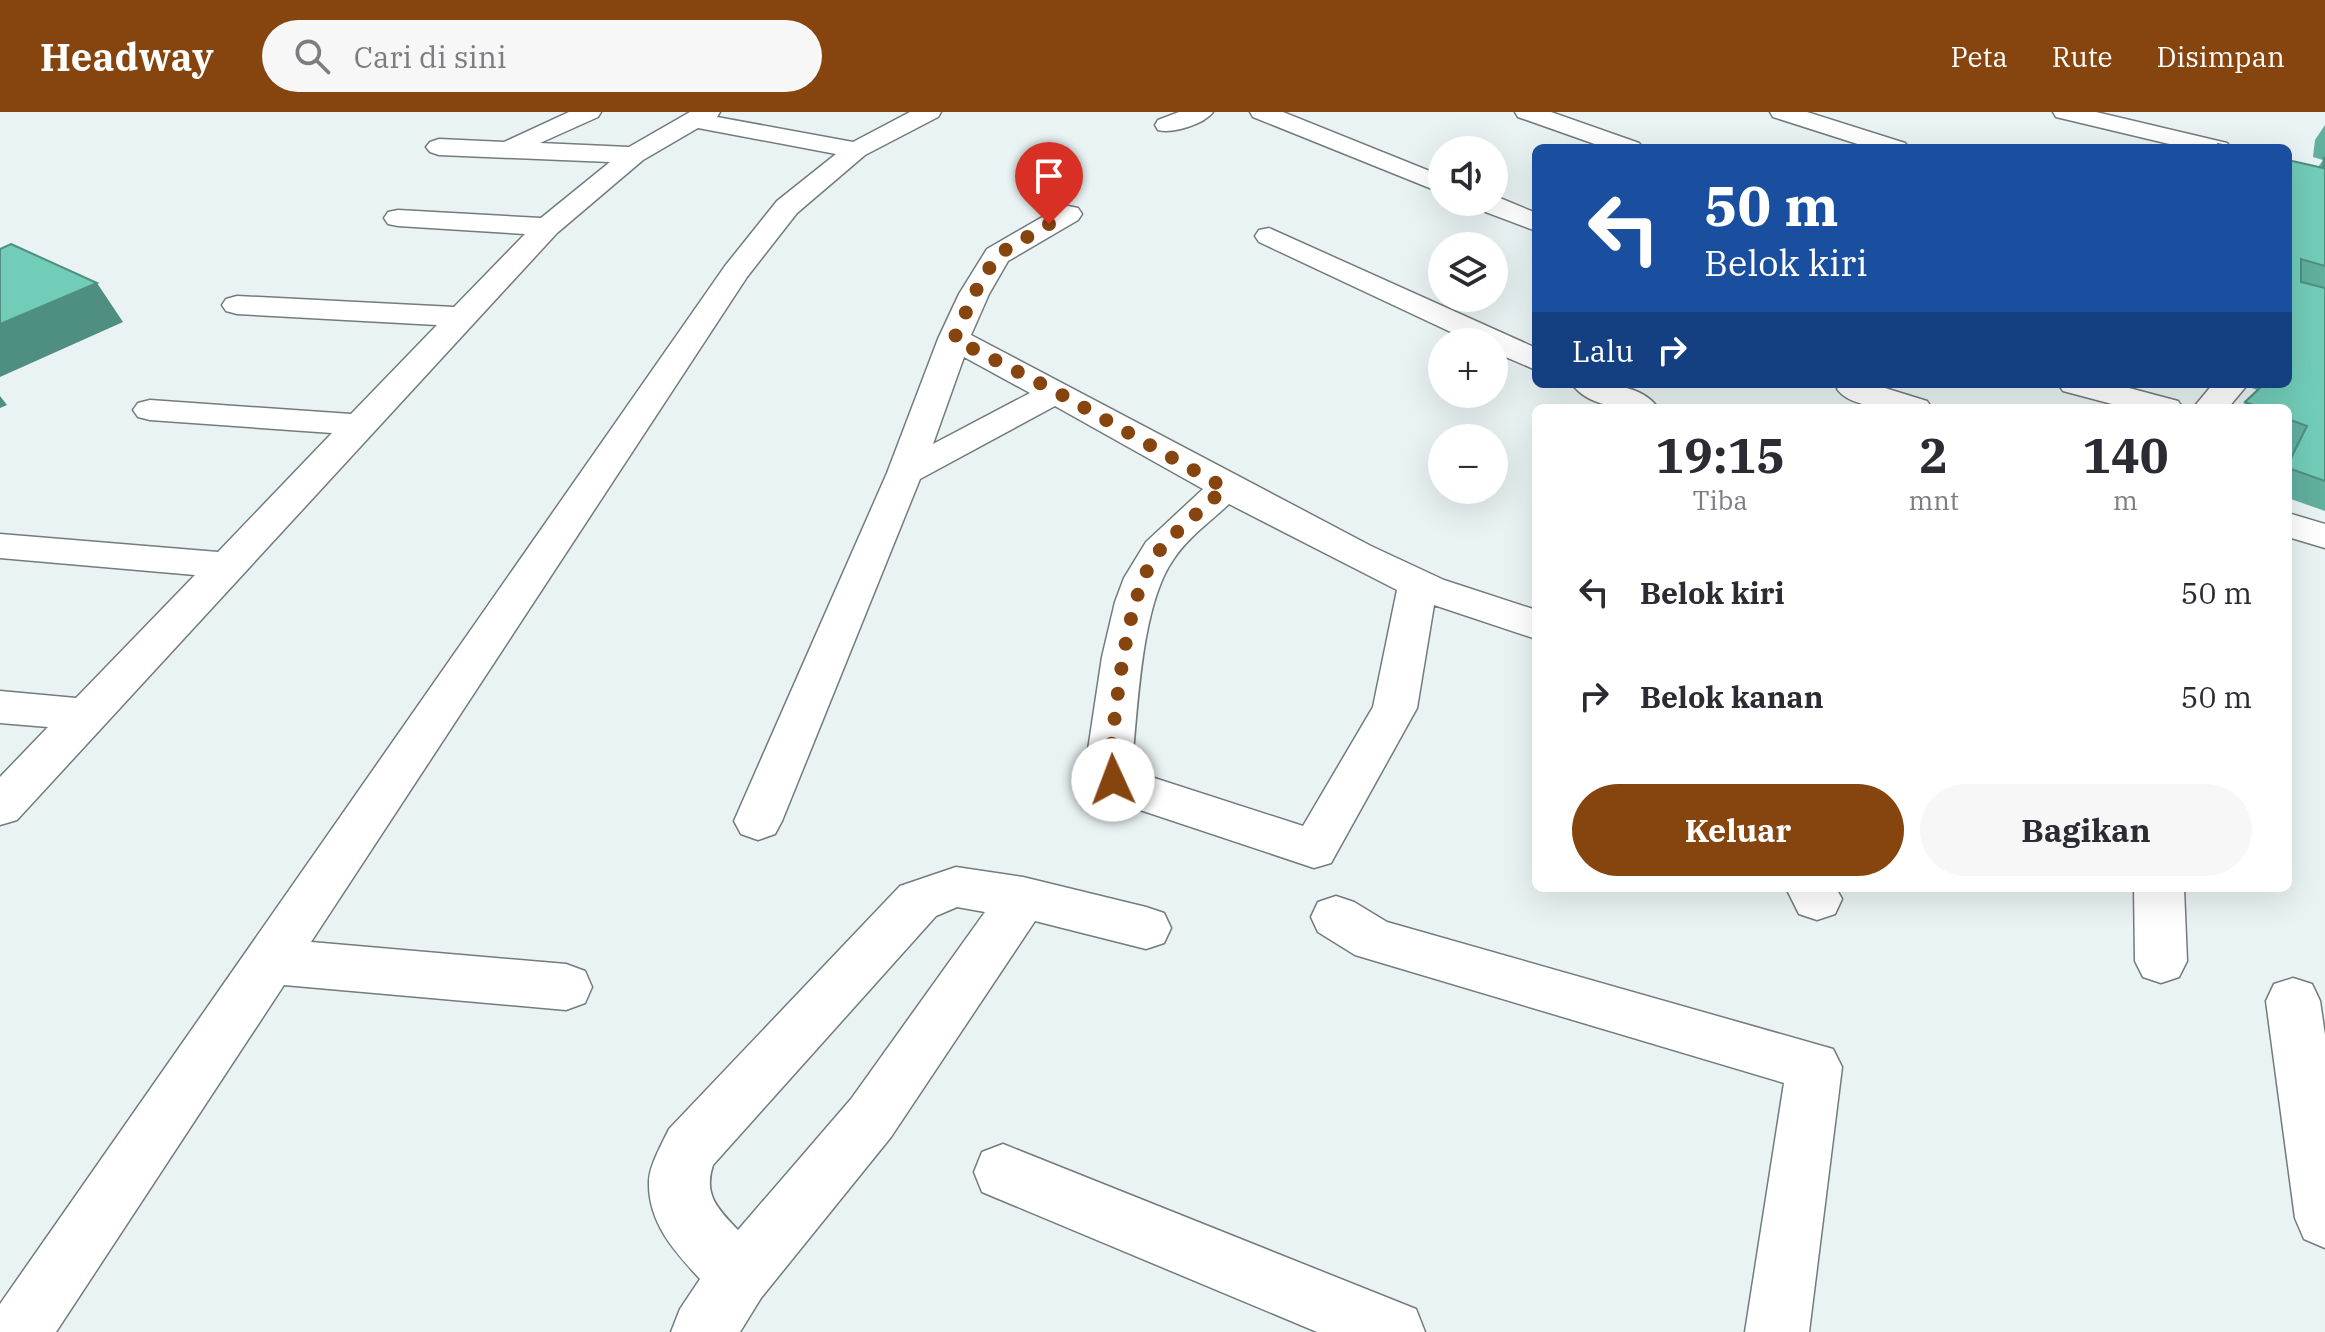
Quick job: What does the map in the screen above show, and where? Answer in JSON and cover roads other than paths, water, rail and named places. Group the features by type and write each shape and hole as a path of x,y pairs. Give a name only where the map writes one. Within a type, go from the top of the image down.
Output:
{"street":[{"path":"506,150 589,112"},
{"path":"19,1332 735,272 787,207 856,150 929,112"},
{"path":"1167,125 1201,112"},
{"path":"1262,112 1428,179"},
{"path":"1527,112 1619,144"},
{"path":"1782,112 1883,144"},
{"path":"2065,112 2120,119 2204,144"},
{"path":"0,807 547,227 634,155 701,116 856,150"},
{"path":"439,147 634,155"},
{"path":"1508,211 1532,221"},
{"path":"758,821 905,473 954,339 974,294 997,255 1068,214"},
{"path":"398,218 547,227"},
{"path":"1269,236 1532,358"},
{"path":"237,305 462,317"},
{"path":"954,339 1057,392 1225,488 1418,584 1532,624"},
{"path":"1598,388 1632,404"},
{"path":"2090,388 2151,404"},
{"path":"2214,404 2228,388"},
{"path":"905,473 1057,392"},
{"path":"1851,394 1897,404"},
{"path":"150,410 360,425"},
{"path":"1225,488 1154,557 1136,602 1125,651 1109,763 1113,780 1129,788 1314,849 1395,708 1418,584"},
{"path":"2292,526 2325,536"},
{"path":"0,546 228,565"},
{"path":"0,707 86,715"},
{"path":"739,1276 687,1220 678,1181 689,1149 918,901 956,887 1023,898 1146,928"},
{"path":"2159,892 2161,961"},
{"path":"703,1332 739,1276 871,1118 1023,898"},
{"path":"1336,917 1373,940 1814,1067 1777,1332"},
{"path":"269,961 566,987"},
{"path":"2293,1001 2325,1218"},
{"path":"1003,1172 1393,1332"}]}
